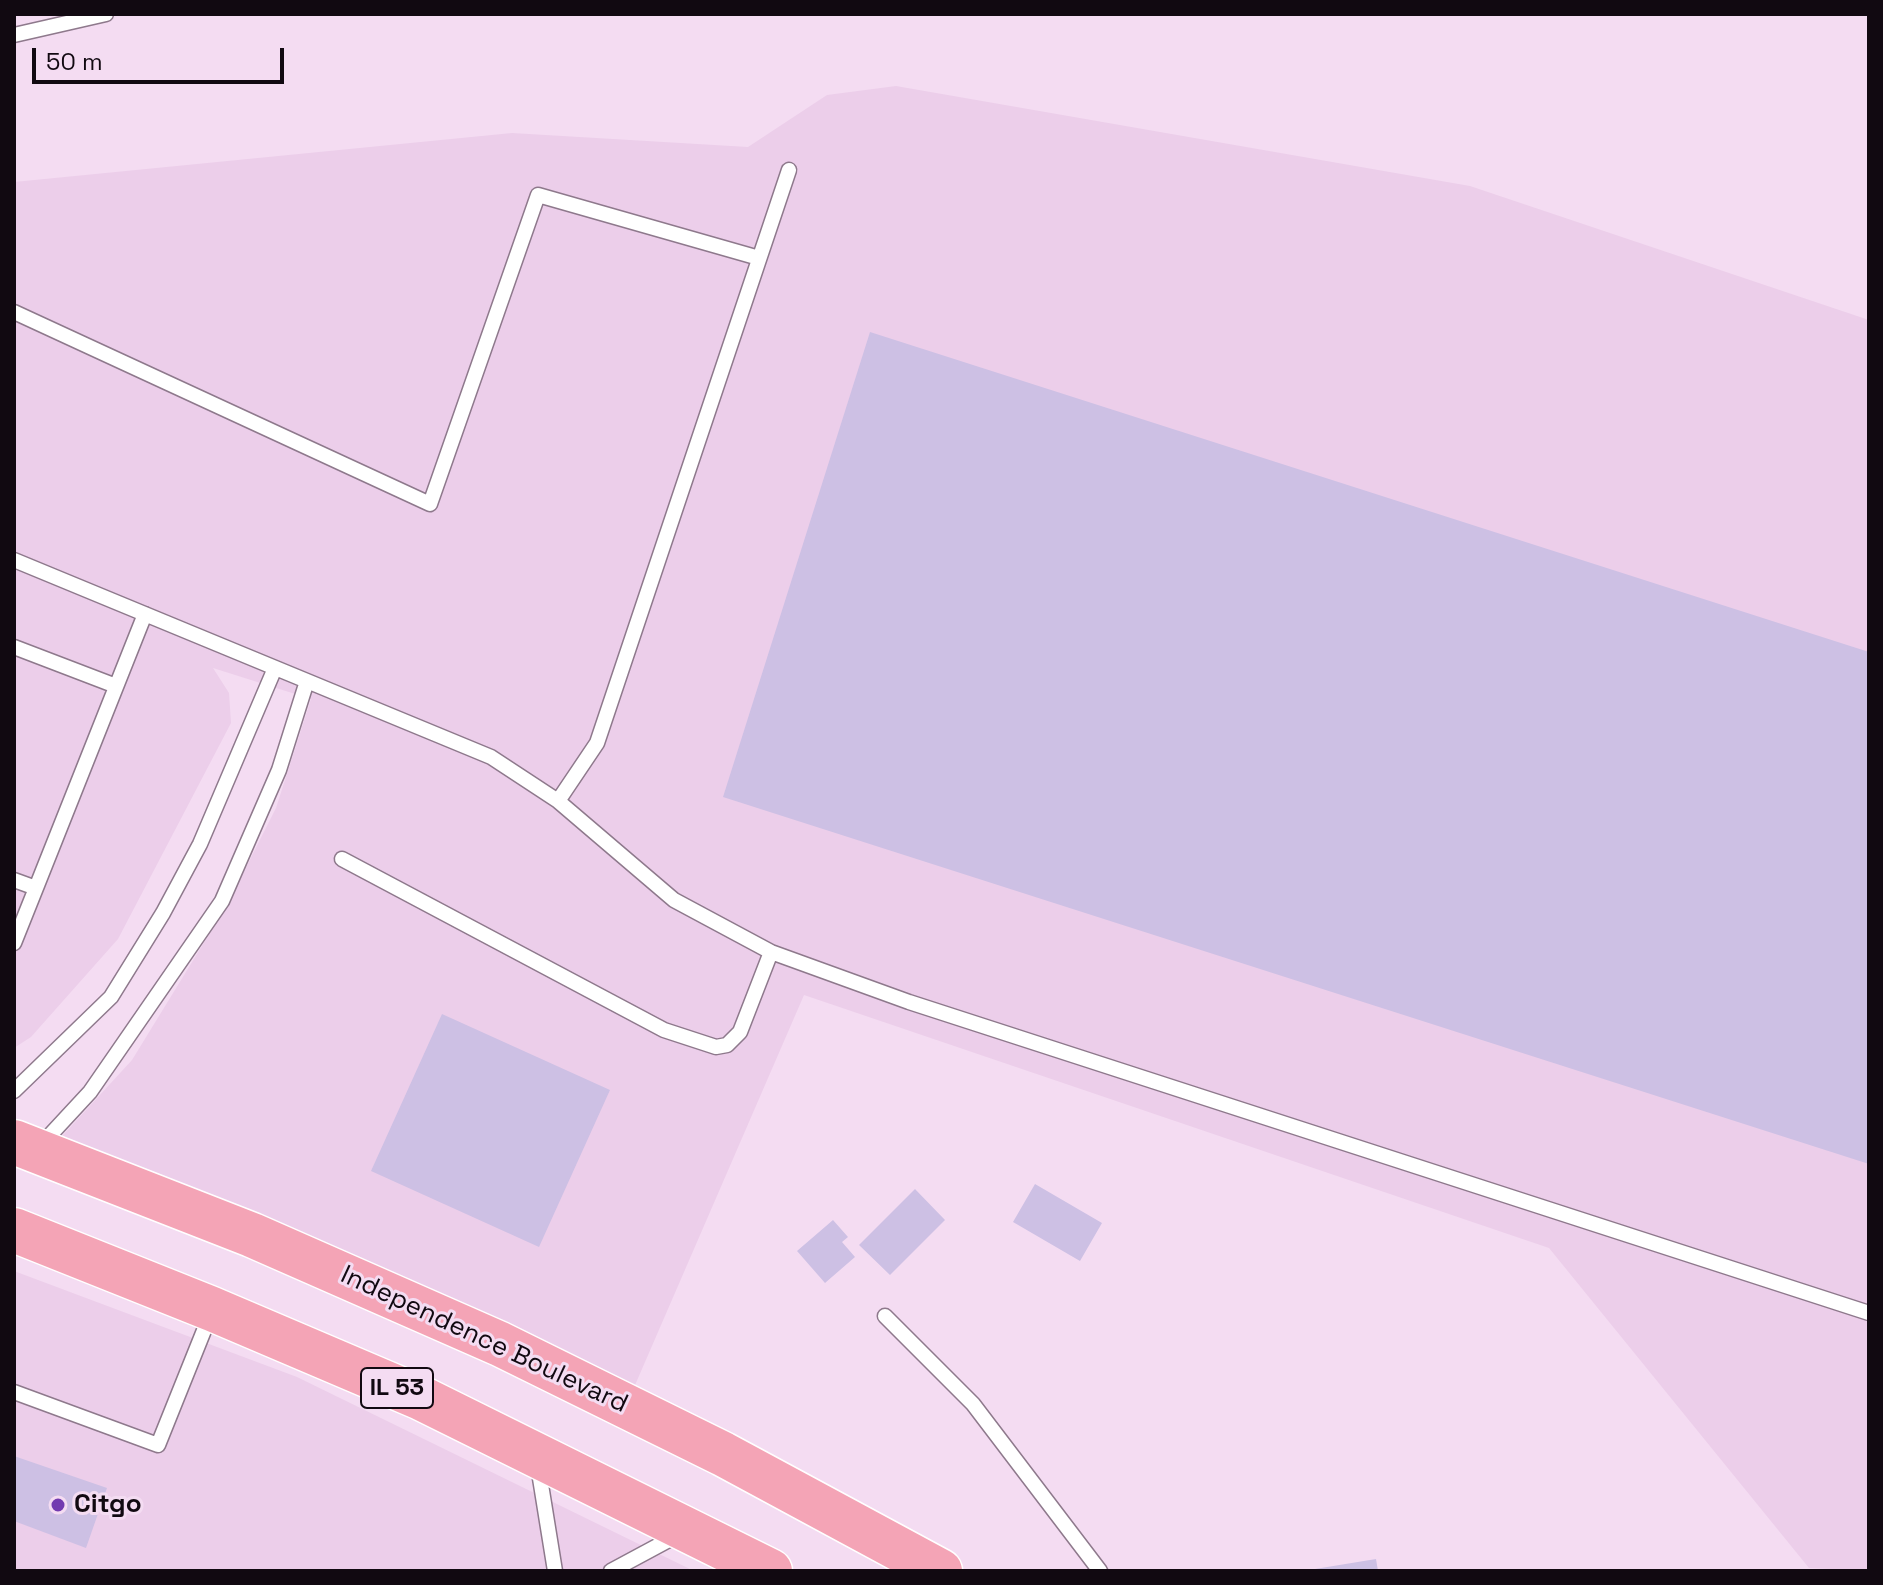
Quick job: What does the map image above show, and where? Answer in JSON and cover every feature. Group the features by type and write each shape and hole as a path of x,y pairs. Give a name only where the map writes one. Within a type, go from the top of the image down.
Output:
{"main road":[{"name":"Independence Boulevard","path":"21,1154 252,1235 500,1344 723,1454 940,1571"},
{"name":"IL 53","path":"14,1230 212,1309 421,1398 770,1571"}],"lane":[{"path":"14,35 106,14"},
{"path":"558,801 597,743 789,170"},
{"path":"14,312 430,504 538,195 759,258"},
{"path":"14,560 491,757 558,801 674,900 771,952 909,1002 1869,1313"},
{"path":"14,943 145,614"},
{"path":"14,647 116,686"},
{"path":"14,1091 111,997 126,973 200,844 275,668"},
{"path":"21,1154 90,1092 222,901 279,770 307,681"},
{"path":"342,859 664,1030 716,1047 727,1045 740,1032 771,952"},
{"path":"14,880 36,888"},
{"path":"14,1392 158,1445 212,1309"},
{"path":"885,1316 973,1404 1100,1571"},
{"path":"536,1453 555,1571"},
{"path":"611,1571 688,1529"}],"shaded area":[{"path":"896,86 1470,186 1869,320 1869,1571 1809,1568 1549,1248 804,995 629,1399 53,1146 132,1060 227,905 276,808 311,699 213,668 229,693 231,723 118,939 31,1037 14,1048 14,182 512,133 748,147 827,95"},
{"path":"14,1271 297,1377 694,1571 14,1571"}],"building":[{"path":"870,332 1869,652 1869,1164 723,797"},
{"path":"442,1014 610,1090 539,1247 371,1171"},
{"path":"1035,1184 1102,1223 1080,1261 1013,1222"},
{"path":"915,1189 945,1220 890,1275 859,1245"},
{"path":"833,1220 848,1237 842,1242 855,1257 825,1283 797,1251"},
{"name":"Citgo","path":"14,1456 107,1488 86,1548 14,1521"},
{"path":"1376,1559 1378,1571 1315,1571 1315,1569"}],"place":[{"name":"Citgo","path":"58,1505"}]}
